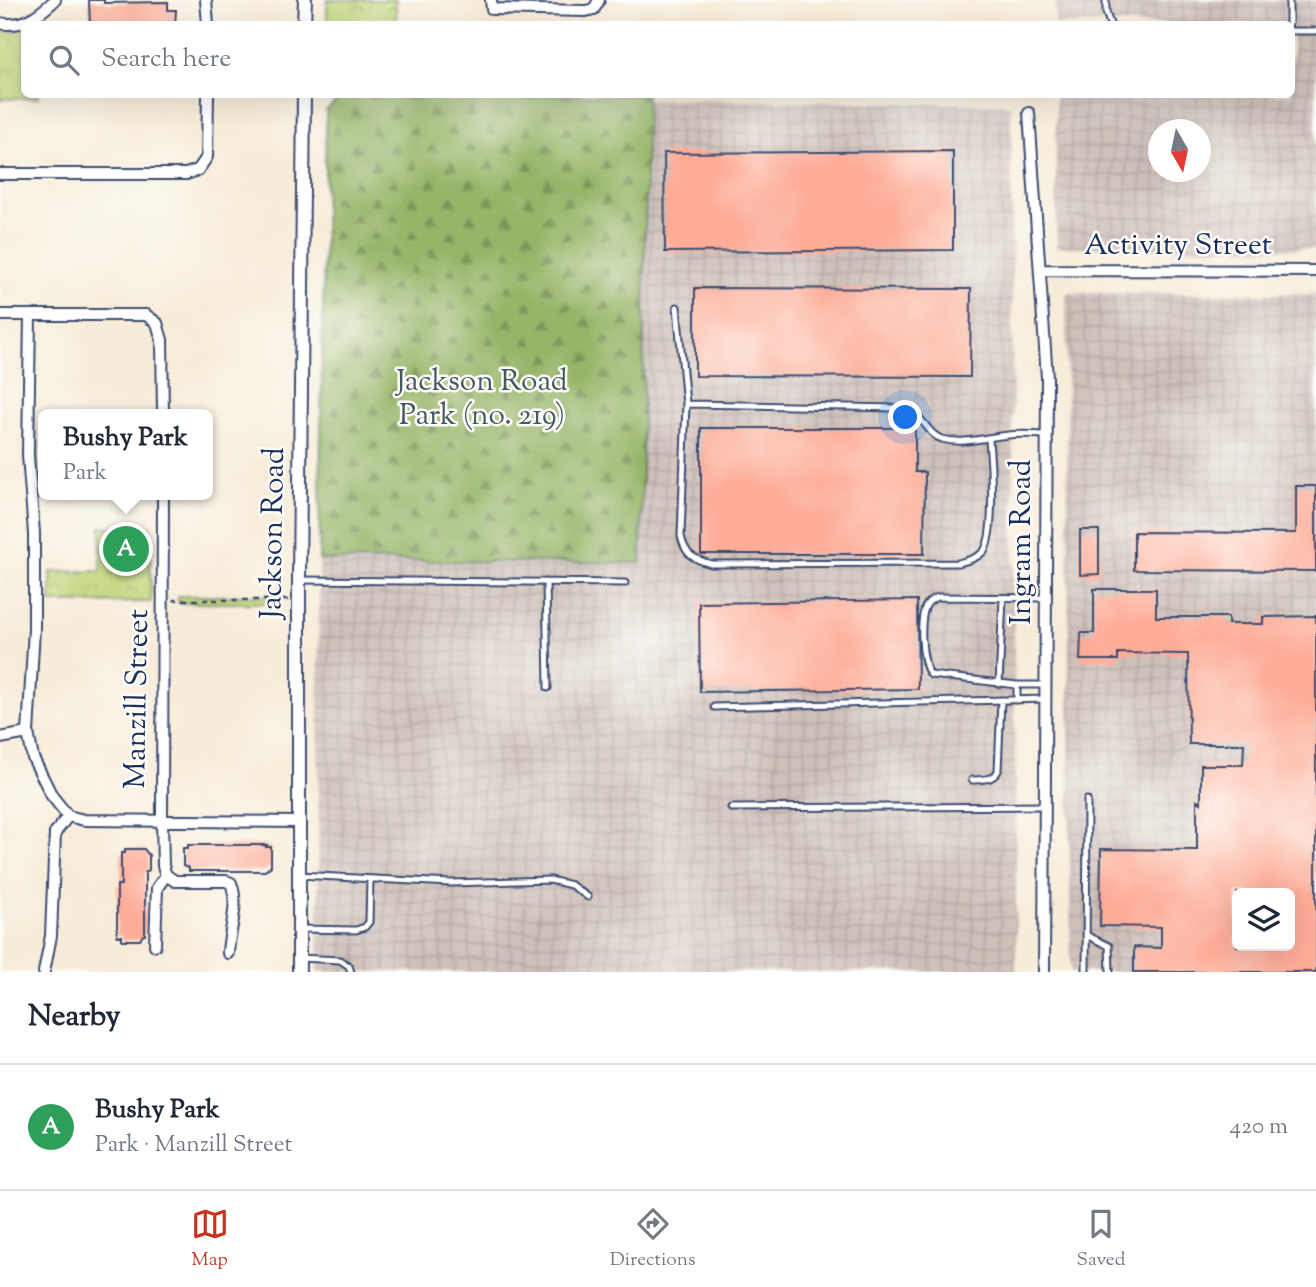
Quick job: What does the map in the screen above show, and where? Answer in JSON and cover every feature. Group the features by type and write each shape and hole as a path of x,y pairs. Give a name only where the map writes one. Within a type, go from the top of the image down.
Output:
{"street":[{"path":"26,21 55,0"},
{"path":"206,0 208,21"},
{"path":"304,21 305,0"},
{"path":"491,0 492,9 586,11 594,9 599,0"},
{"path":"0,23 10,25 21,22"},
{"path":"0,174 186,174 198,170 207,157 208,98"},
{"name":"Jackson Road","path":"299,972 299,580 304,98"},
{"name":"Ingram Road","path":"1029,113 1046,368 1044,972"},
{"name":"Activity Street","path":"1040,270 1316,271"},
{"path":"0,315 146,316 157,323 162,340 163,409"},
{"path":"30,315 28,455 34,533 34,629 28,733 33,758 52,796 68,816 84,820 300,822"},
{"name":"Manzill Street","path":"163,500 162,820 163,866 166,875"},
{"path":"0,738 28,733"},
{"path":"44,972 51,936 55,833 68,816"},
{"path":"155,945 157,888 166,875 175,881 226,881 234,891 234,923 229,934 228,953"}],"lane":[{"path":"1106,0 1109,21"},
{"path":"1289,0 1289,21"},
{"path":"1295,31 1316,31"},
{"path":"677,307 686,404 681,536 684,551 694,559 711,564 958,563 974,558 983,552 990,537 992,461 989,439"},
{"path":"686,404 899,408 918,414 934,435 944,439 1047,435"},
{"path":"299,580 625,583"},
{"path":"546,582 548,688"},
{"path":"1046,598 938,597 928,603 923,612 923,660 931,675 999,684 1046,685"},
{"path":"999,684 1003,598"},
{"path":"1017,685 1017,700"},
{"path":"715,707 1046,699"},
{"path":"972,780 990,779 995,777 998,771 1001,701"},
{"path":"1086,972 1087,800"},
{"path":"731,808 1046,806"},
{"path":"299,875 451,883 550,880 571,885 588,897"},
{"path":"299,929 356,930 365,927 369,922 370,879"},
{"path":"1086,935 1109,946 1110,972"},
{"path":"299,958 340,960 349,966 351,972"}],"path":[{"path":"164,600 299,600"}],"shaded area":[{"path":"1056,0 1316,0 1316,249 1057,247 1056,98 1295,98 1295,21 1056,21"},
{"path":"647,99 1011,105 1016,972 318,972 319,560 641,563"},
{"path":"1066,293 1316,294 1316,972 1071,972"}],"green space":[{"path":"327,0 396,0 396,21 327,21"},
{"path":"21,29 21,98 37,98 0,99 0,31"},
{"name":"Jackson Road Park (no. 219)","path":"339,98 647,98 641,563 319,560 326,111"},
{"path":"150,526 151,602 51,603 51,572 101,571 101,527"},
{"path":"178,596 280,596 279,603 178,603"}],"building":[{"path":"89,0 104,0 104,3 168,2 168,10 176,10 175,21 90,21"},
{"path":"953,151 953,250 665,252 664,153"},
{"path":"695,288 971,289 970,377 695,376"},
{"path":"701,428 915,428 915,472 925,472 924,554 701,554"},
{"path":"1296,486 1316,486 1316,571 1134,570 1134,532 1296,533"},
{"path":"1080,530 1099,530 1099,574 1080,575"},
{"path":"1094,589 1156,589 1156,617 1228,617 1228,624 1263,624 1263,617 1316,616 1316,972 1134,972 1134,947 1161,948 1161,927 1100,926 1101,849 1197,850 1197,800 1201,803 1201,765 1243,765 1244,744 1189,744 1188,654 1118,653 1118,660 1080,660 1081,633 1094,633"},
{"path":"917,600 918,689 700,692 699,603"},
{"path":"188,845 267,845 266,847 271,847 271,866 265,871 189,871 189,868 183,866 183,848 188,848"},
{"path":"125,849 144,849 149,855 149,870 145,873 145,935 140,940 122,940 122,936 117,936 117,885 121,885 121,853 125,853"}],"place":[{"name":"Bushy Park","path":"126,549"}]}
